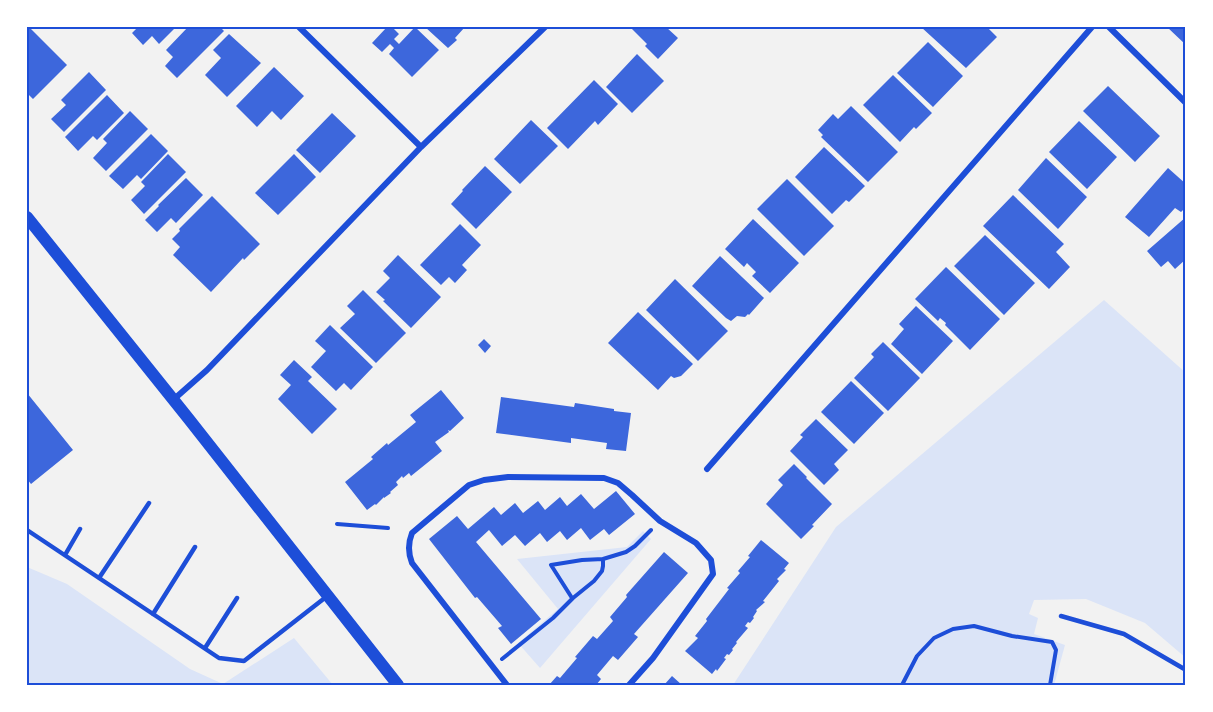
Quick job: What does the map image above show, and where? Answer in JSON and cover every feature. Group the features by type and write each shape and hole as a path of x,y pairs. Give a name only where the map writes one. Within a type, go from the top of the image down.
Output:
{"main road":[{"path":"27,217 399,685"}],"street":[{"path":"298,27 421,147"},
{"path":"173,400 207,370 421,147 545,27"},
{"path":"706,469 1092,27"},
{"path":"1109,27 1186,103"},
{"path":"507,685 419,572 409,557 409,540 412,534 469,485 484,480 508,477 604,478 618,483 660,521 696,543 711,560 713,574 653,658 630,685"}],"lane":[{"path":"99,578 149,503"},
{"path":"65,555 80,529"},
{"path":"27,530 219,658 244,662 328,595"},
{"path":"153,614 195,547"},
{"path":"205,648 237,598"},
{"path":"1061,616 1124,634 1186,670"}],"path":[{"path":"572,598 551,565 603,559 626,552 660,521"},
{"path":"337,524 388,528"},
{"path":"494,667 594,581 602,571 603,559"},
{"path":"902,685 917,656 934,638 953,629 974,626 1012,636 1052,642 1056,650 1050,685"}],"shaded area":[{"path":"1104,300 1186,373 1186,658 1145,623 1086,599 1034,600 1029,614 1038,618 1034,634 1065,645 1054,685 733,685 836,527"},
{"path":"643,531 651,539 540,668 518,643 558,609 517,559 627,547"},
{"path":"27,567 67,584 190,669 223,684 294,638 333,685 27,685"}],"building":[{"path":"27,27 67,65 33,99 27,93"},
{"path":"138,27 176,27 159,44 152,36 143,45 132,33"},
{"path":"188,27 201,29 220,27 224,31 177,78 165,66 173,57 166,50"},
{"path":"387,27 392,27 399,34 394,39 399,44 415,27 439,50 412,77 389,54 394,48 390,44 382,52 372,43"},
{"path":"425,27 465,27 455,38 457,40 448,48"},
{"path":"630,27 666,27 678,38 658,59"},
{"path":"921,27 987,27 997,37 966,68"},
{"path":"1167,27 1186,27 1186,45"},
{"path":"229,34 261,63 227,97 205,75 221,58 213,50"},
{"path":"928,42 963,76 933,107 897,73"},
{"path":"637,54 664,81 632,113 606,87"},
{"path":"274,67 304,96 281,120 272,111 257,127 236,106"},
{"path":"89,72 106,90 64,132 51,119 66,105 61,100"},
{"path":"893,75 932,113 900,142 863,105"},
{"path":"594,80 618,104 598,125 595,121 568,149 547,128"},
{"path":"1108,86 1160,136 1135,162 1083,111"},
{"path":"107,95 124,113 97,140 93,136 78,151 65,137"},
{"path":"851,106 898,152 868,182 821,137 823,135 818,130 833,114 838,119"},
{"path":"130,111 148,129 106,171 93,158 107,143 103,139"},
{"path":"332,113 356,136 320,173 296,150"},
{"path":"531,120 558,146 520,184 494,159"},
{"path":"1079,121 1117,157 1087,189 1049,152"},
{"path":"151,134 168,151 141,179 137,175 123,189 109,176"},
{"path":"824,147 865,186 849,202 846,200 832,214 795,177"},
{"path":"168,154 186,172 144,214 131,200 145,186 141,182"},
{"path":"294,154 316,177 278,215 255,193"},
{"path":"1046,158 1087,197 1058,229 1018,190"},
{"path":"485,166 512,192 476,229 451,204"},
{"path":"1168,168 1186,184 1186,207 1181,212 1175,208 1149,237 1125,217"},
{"path":"186,178 203,195 176,223 171,218 157,232 145,220"},
{"path":"787,179 834,226 804,256 757,209"},
{"path":"1013,195 1064,244 1056,252 1070,267 1049,289 983,226"},
{"path":"212,196 260,244 244,260 243,258 211,292 173,255 180,247 172,239"},
{"path":"1186,217 1186,259 1175,269 1168,261 1161,267 1147,251"},
{"path":"753,219 799,263 770,293 752,276 756,272 747,263 744,267 725,249"},
{"path":"460,224 481,245 462,265 467,270 455,283 449,277 441,285 420,265"},
{"path":"985,235 1035,283 1004,315 954,266"},
{"path":"398,255 441,297 411,328 376,292 390,278 383,271"},
{"path":"720,256 764,298 749,315 737,316 731,321 692,286"},
{"path":"946,267 1000,319 970,350 945,325 946,323 940,318 938,321 915,299"},
{"path":"675,279 728,331 698,361 646,310"},
{"path":"363,290 406,333 376,363 340,328 355,314 347,306"},
{"path":"916,306 953,341 922,374 891,344 904,329 899,324"},
{"path":"638,312 693,364 681,376 674,378 671,376 658,390 608,343"},
{"path":"330,325 373,367 351,390 344,383 336,391 311,367 326,351 315,341"},
{"path":"484,339 491,346 485,353 478,345"},
{"path":"883,342 920,378 888,411 854,378 874,357 871,354"},
{"path":"294,360 312,377 308,381 337,409 312,434 278,399 291,385 280,375"},
{"path":"851,381 884,413 854,444 821,412"},
{"path":"441,390 464,418 435,442 442,451 411,476 409,473 403,478 402,476 391,493 367,510 345,482 373,459 371,457 387,443 388,445 416,422 410,415"},
{"path":"27,393 73,450 31,484 27,479"},
{"path":"501,397 574,407 575,403 631,413 626,451 606,449 607,443 571,438 571,443 496,433"},
{"path":"816,419 848,450 834,464 839,470 824,485 790,451 803,437 800,435"},
{"path":"794,464 832,504 801,539 766,504 783,485 778,480"},
{"path":"616,491 635,514 609,535 604,529 590,540 581,528 567,540 560,531 547,542 540,533 525,546 515,535 502,546 489,530 476,542 541,619 511,644 498,628 502,626 477,597 475,598 429,539 457,516 468,529 494,507 501,515 515,503 523,513 538,501 545,510 560,497 567,506 581,494 594,509"},
{"path":"761,540 789,563 777,579 779,581 763,601 765,602 756,610 754,618 745,626 748,628 736,642 733,650 729,655 727,654 717,671 716,669 712,674 685,651 698,638 695,636"},
{"path":"664,552 688,573 634,634 638,637 618,660 613,656 597,675 601,679 596,685 549,685 557,676 560,678 593,636 597,639 613,621 610,617 627,597 626,595"},
{"path":"672,676 682,685 664,685"}]}
